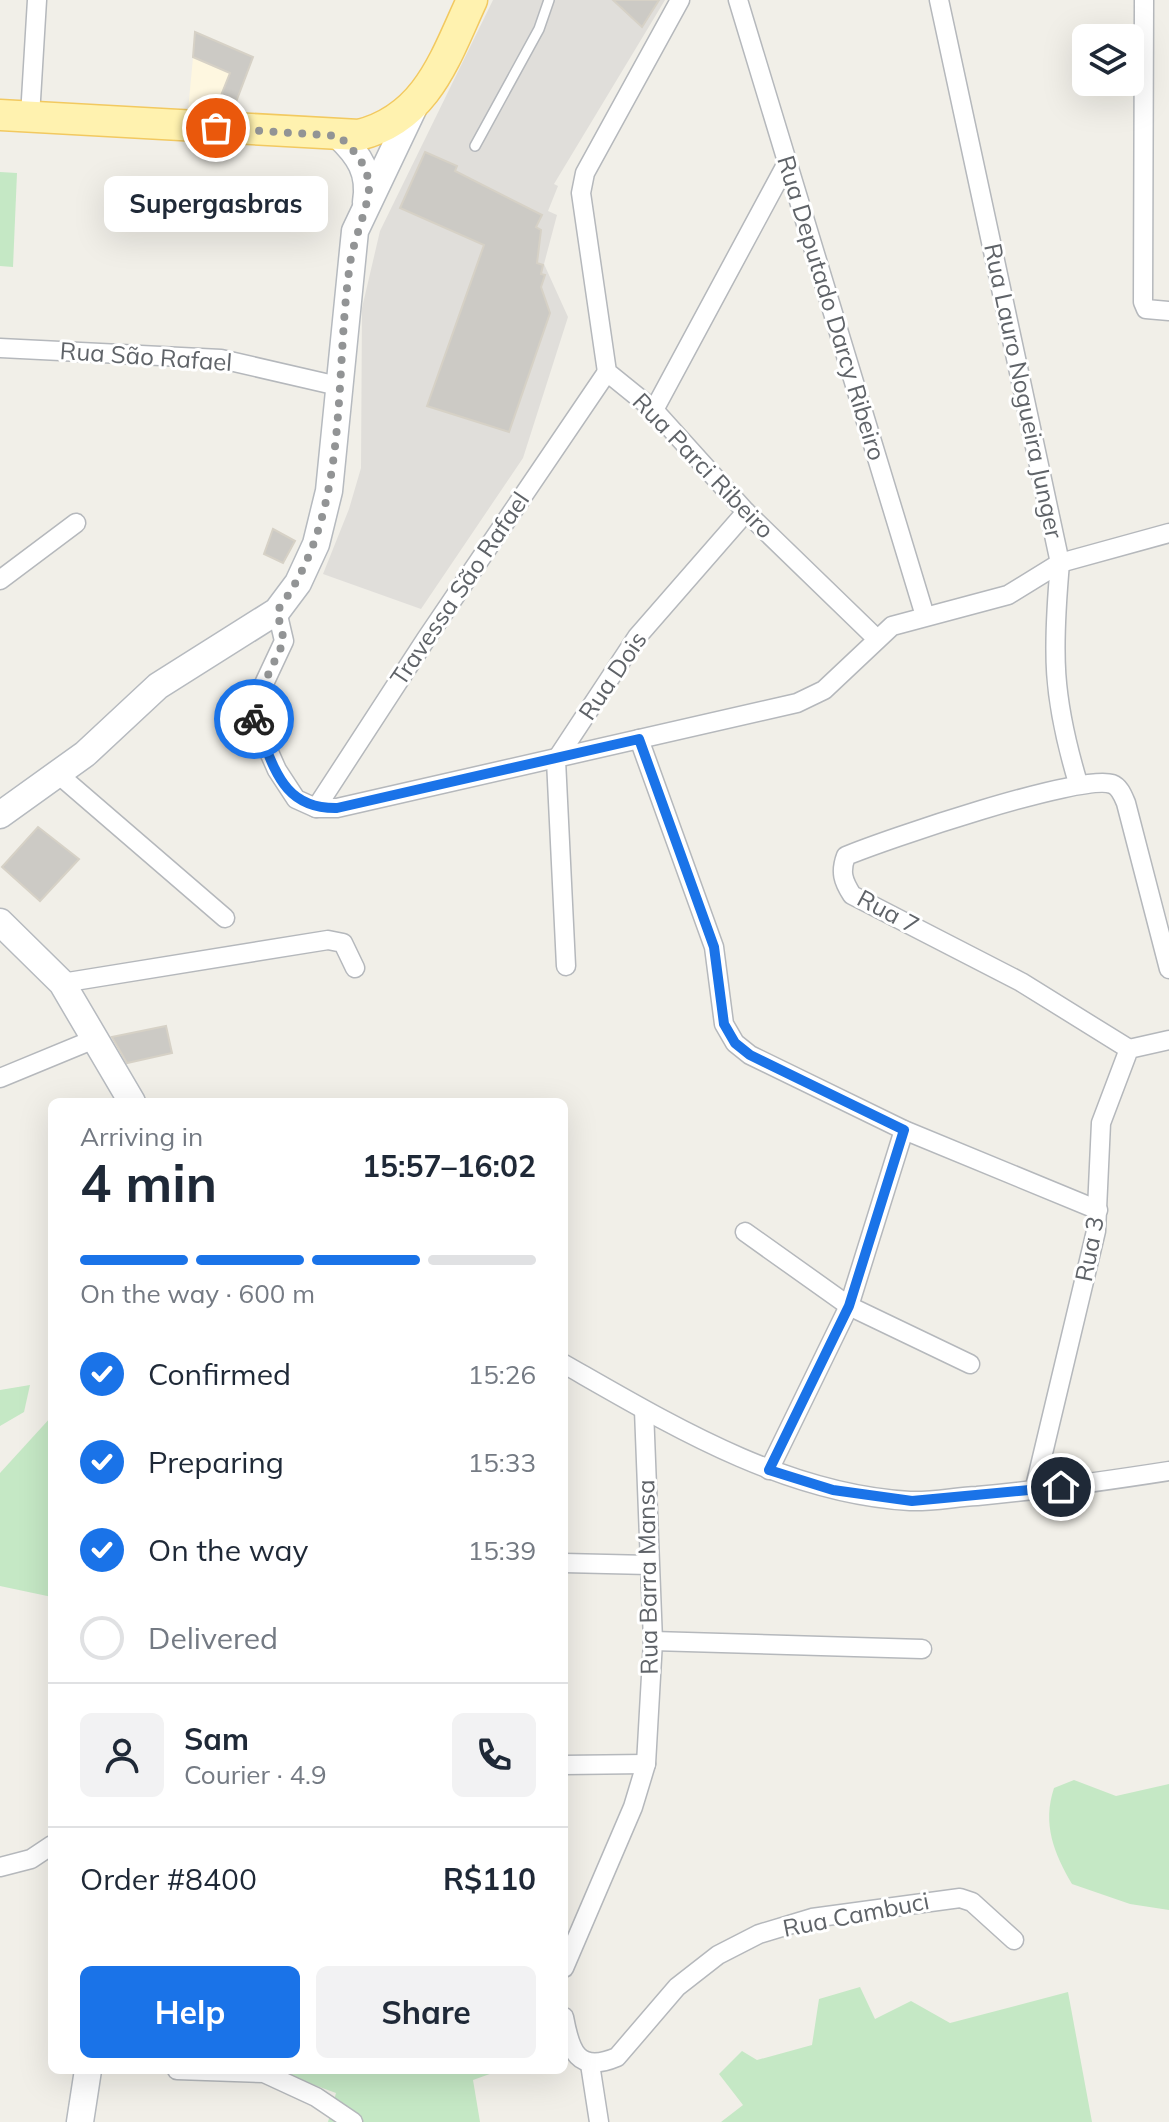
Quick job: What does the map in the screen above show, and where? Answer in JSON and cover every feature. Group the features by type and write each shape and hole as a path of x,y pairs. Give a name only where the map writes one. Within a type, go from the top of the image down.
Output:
{"main road":[{"path":"0,115 339,136 375,131 396,122 428,90 472,0"}],"street":[{"path":"30,116 37,0"},
{"path":"607,372 581,193 585,173 680,0"},
{"name":"Rua Deputado Darcy Ribeiro","path":"738,0 925,616"},
{"name":"Rua Lauro Nogueira Junger","path":"939,0 1060,563 1052,647 1055,697 1078,783"},
{"path":"1144,0 1143,302 1146,309 1169,311"},
{"path":"0,815 58,774 158,686 277,611 298,583 316,544 329,491 355,231 415,105"},
{"path":"339,136 357,153 365,169 369,187 366,205"},
{"path":"654,410 787,163"},
{"name":"Rua São Rafael","path":"0,348 221,359 338,386"},
{"name":"Rua Parci Ribeiro","path":"607,372 654,410 746,512 876,638"},
{"name":"Travessa São Rafael","path":"316,808 607,372"},
{"name":"Rua Dois","path":"556,760 637,637 746,512"},
{"path":"0,580 76,523"},
{"path":"277,611 284,641 255,703 253,716 277,770 296,799 316,808 337,808 797,703 824,690 892,626 1008,595 1060,563 1169,533"},
{"path":"639,739 698,896 714,947 724,1024 735,1043 750,1055 904,1130 1098,1210"},
{"path":"556,760 566,966"},
{"path":"58,774 225,918"},
{"path":"1078,783 1112,784 1121,791 1169,969"},
{"name":"Rua 7","path":"1078,783 882,841 846,856 842,867 844,883 852,895 1021,982 1129,1049"},
{"path":"0,922 62,983 130,1098"},
{"path":"62,983 328,940 343,943 355,968"},
{"path":"0,1078 97,1038"},
{"path":"1129,1049 1169,1040"},
{"name":"Rua 3","path":"1034,1491 1098,1210 1101,1123 1129,1049"},
{"path":"769,1470 849,1306 904,1130"},
{"path":"745,1232 849,1306 970,1364"},
{"path":"568,1366 644,1410 769,1470 833,1490 912,1501 1034,1491 1169,1471"},
{"name":"Rua Barra Mansa","path":"568,1959 633,1807 646,1764 653,1641 644,1410"},
{"path":"568,1563 649,1565"},
{"path":"653,1641 922,1649"},
{"path":"568,1765 646,1764"},
{"path":"0,1867 31,1859 48,1848"},
{"name":"Rua Cambuci","path":"590,2064 617,2057 677,1987 718,1955 759,1934 812,1918 960,1898 972,1902 1014,1940"},
{"path":"568,2037 578,2058 590,2064 599,2122"},
{"path":"80,2122 87,2074"},
{"path":"266,2074 316,2097 353,2122"}],"lane":[{"path":"475,146 539,29 549,0"}],"shaded area":[{"path":"493,0 665,0 554,184 558,186 548,211 557,215 544,264 568,317 523,458 421,609 323,574 349,509 361,468 362,308 380,231"},
{"path":"202,35 253,57 232,114 188,111 195,36"}],"green space":[{"path":"0,172 17,173 13,267 0,266"},
{"path":"30,1385 24,1412 0,1426 0,1390"},
{"path":"48,1420 48,1596 0,1586 0,1473"},
{"path":"1074,1780 1116,1796 1169,1784 1169,1910 1130,1904 1072,1884 1055,1849 1049,1814 1054,1788"},
{"path":"860,1987 875,2019 911,2001 950,2023 1068,1992 1092,2122 721,2122 743,2105 719,2074 742,2051 757,2060 812,2045 819,1999"},
{"path":"284,2074 490,2074 473,2080 480,2122 328,2122 336,2093"}],"building":[{"path":"613,0 659,0 642,27"},
{"path":"195,32 253,57 233,110 216,108 230,73 193,57"},
{"path":"425,152 457,166 455,171 542,215 536,227 541,230 537,263 543,265 541,274 545,275 541,287 550,313 509,432 427,406 484,245 400,208"},
{"path":"273,529 295,541 283,563 264,554"},
{"path":"38,827 79,859 40,901 2,867"},
{"path":"166,1026 172,1053 127,1063 112,1037"}],"way so far":[{"path":"216,128 339,136 357,153 369,187 366,205 355,231 350,264 329,491 316,544 298,583 277,611 284,641 255,703 254,719"}],"place":[{"name":"Supergasbras","path":"216,128"}],"route":[{"path":"254,719 277,770 296,799 316,808 337,808 639,739 698,896 714,947 724,1024 735,1043 750,1055 904,1130 849,1306 769,1470 833,1490 912,1501 1061,1487"}]}
